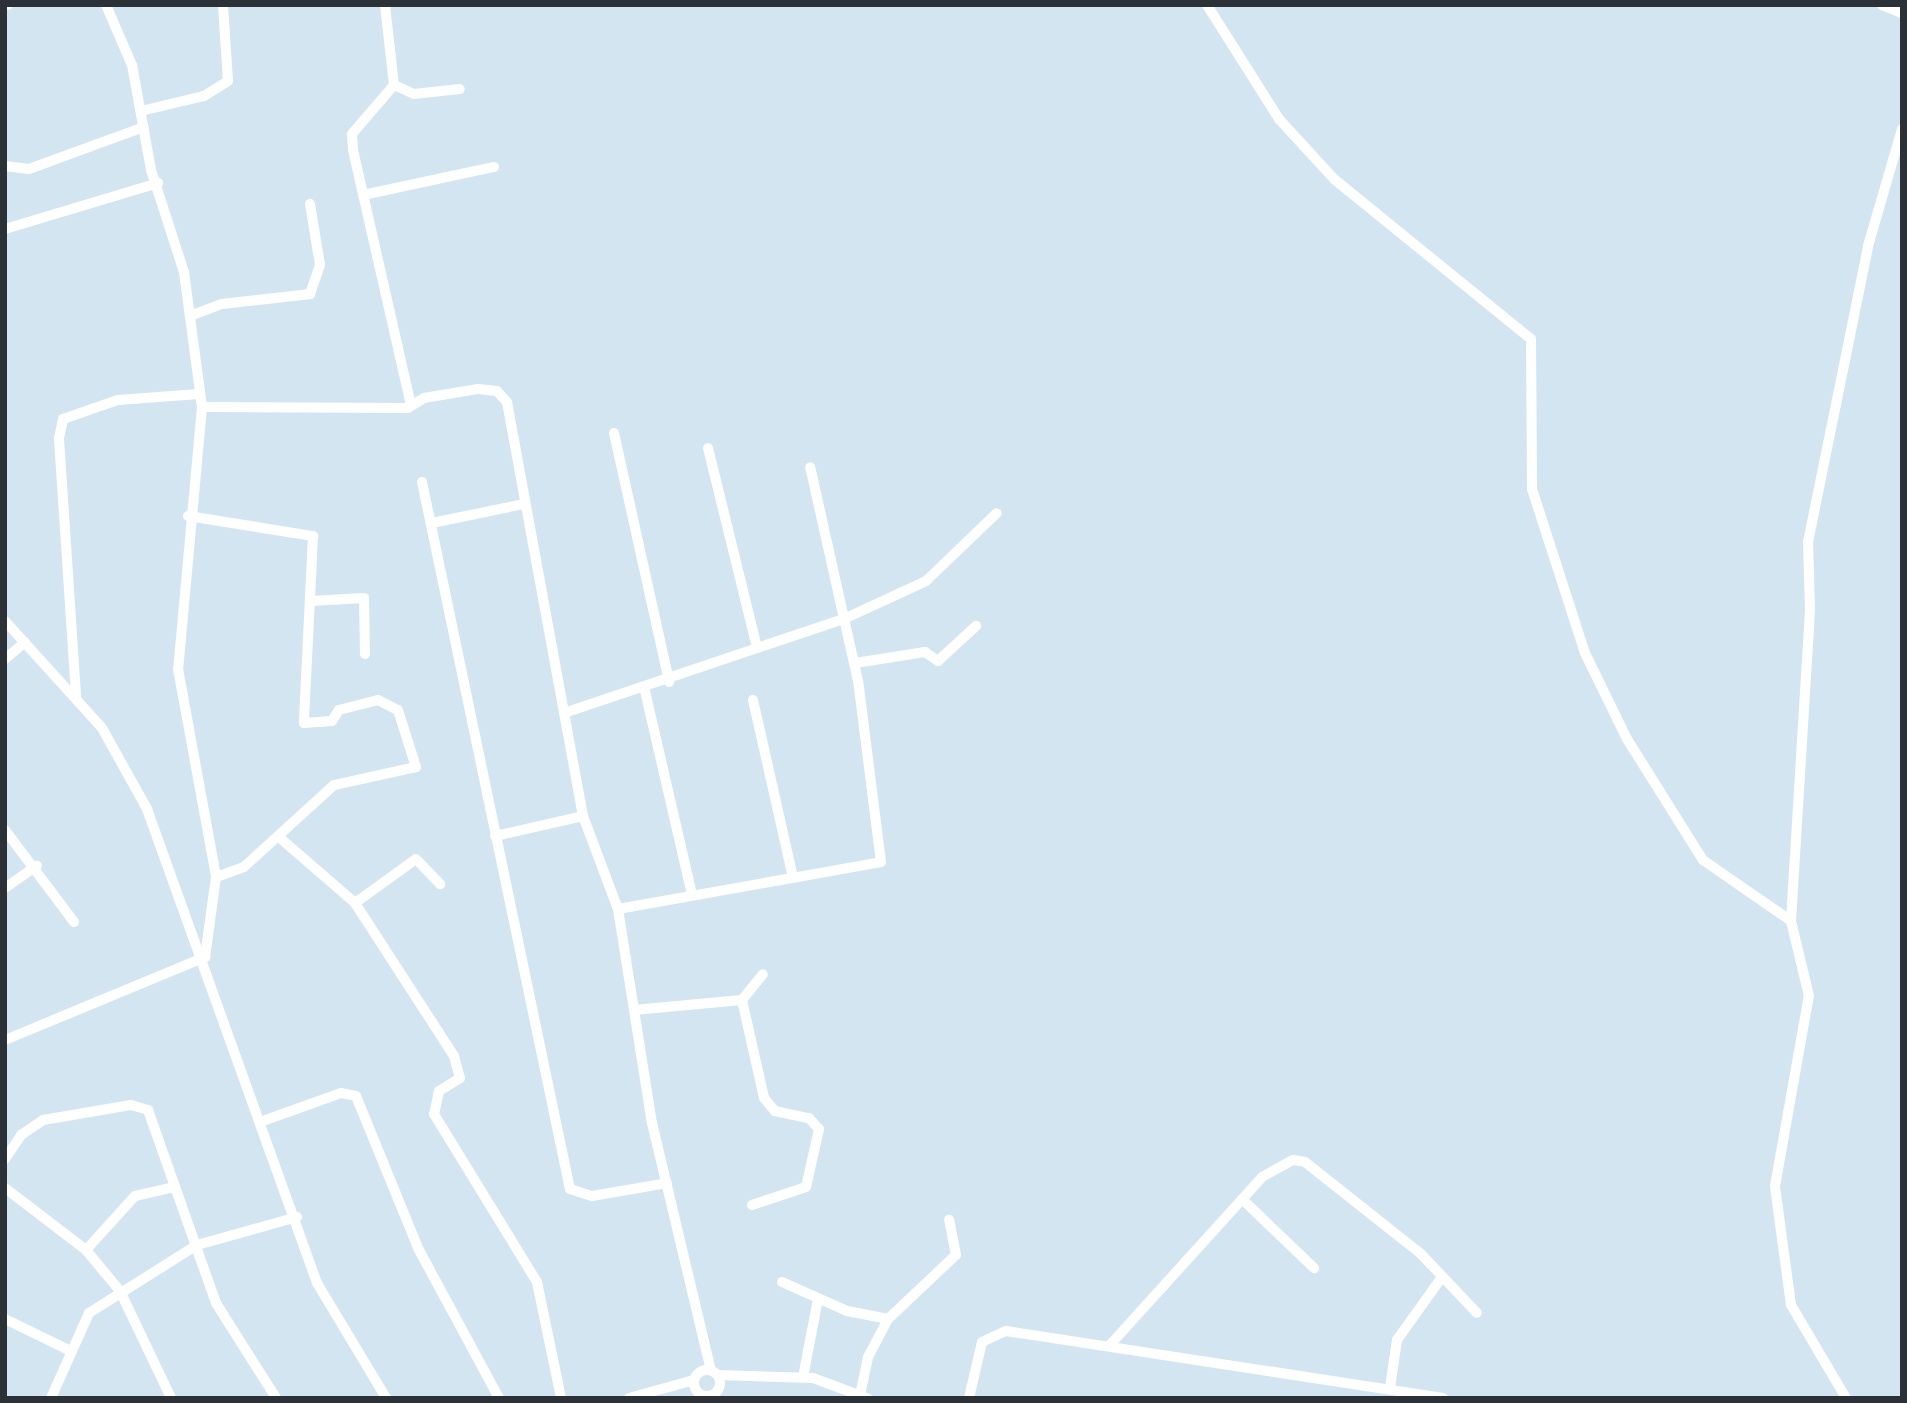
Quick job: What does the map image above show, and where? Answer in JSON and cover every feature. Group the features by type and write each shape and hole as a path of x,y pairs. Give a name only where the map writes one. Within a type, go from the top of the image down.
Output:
{"street":[{"path":"106,5 132,65 144,127 190,316 202,407 188,516 178,669 216,877 205,957"},
{"path":"141,111 204,96 228,81 223,5"},
{"path":"385,5 394,85 352,134 363,195 411,406"},
{"path":"1207,5 1279,119 1334,179 1531,339 1532,489 1585,653 1627,739 1703,860 1791,921"},
{"path":"1882,5 1902,13"},
{"path":"394,85 414,94 460,89"},
{"path":"5,166 29,169 144,127"},
{"path":"1846,1398 1791,1305 1775,1206 1777,1167 1809,996 1791,921 1810,608 1808,542 1868,246 1902,129"},
{"path":"363,195 494,167"},
{"path":"5,229 159,183"},
{"path":"190,316 222,304 304,297 317,287 320,265 310,204"},
{"path":"202,407 324,412 411,406 478,389 497,391 512,416 524,504 583,816 618,909 667,1182 705,1350 712,1397 670,1390"},
{"path":"76,695 59,438 63,419 118,400 199,394"},
{"path":"614,433 668,682"},
{"path":"708,449 757,647"},
{"path":"618,909 793,877 866,869 884,854 855,663 810,467"},
{"path":"422,482 570,1189 592,1196 667,1182"},
{"path":"432,523 524,504"},
{"path":"564,713 645,691 757,647 846,618 926,581 997,513"},
{"path":"188,516 313,536 304,723 332,720 339,710 378,700 398,710 416,767 334,785 280,838 244,867 216,877"},
{"path":"311,600 364,598 365,654"},
{"path":"5,621 76,695 147,808 182,915 205,957 260,1122 328,1306 386,1398"},
{"path":"855,663 925,652 938,661 976,626"},
{"path":"5,660 25,642"},
{"path":"645,691 692,895"},
{"path":"753,700 793,877"},
{"path":"495,836 583,816"},
{"path":"5,830 37,866 74,922"},
{"path":"280,838 355,903 454,1056 460,1078 439,1091 434,1114 537,1282 561,1398"},
{"path":"355,903 416,859 440,884"},
{"path":"5,888 37,866"},
{"path":"5,1040 205,957"},
{"path":"635,1010 742,1000 763,974"},
{"path":"742,1000 764,1098 775,1111 809,1118 819,1129 806,1187 752,1205"},
{"path":"260,1122 341,1093 356,1097 419,1250 499,1398"},
{"path":"5,1159 21,1135 43,1120 131,1105 148,1110 216,1303 276,1398"},
{"path":"1109,1346 1242,1199 1278,1166 1305,1162 1442,1276 1477,1313"},
{"path":"86,1250 135,1196 176,1186"},
{"path":"5,1188 86,1250 120,1291 171,1398"},
{"path":"1242,1199 1314,1268"},
{"path":"51,1398 89,1313 197,1245 297,1217"},
{"path":"629,1398 670,1390 709,1376 803,1377 863,1396 868,1357 888,1319 956,1255 949,1220"},
{"path":"1390,1388 1397,1339 1442,1276"},
{"path":"782,1282 818,1299 888,1319"},
{"path":"803,1377 818,1299"},
{"path":"5,1319 71,1351"},
{"path":"969,1398 979,1348 994,1332 1109,1346 1443,1398"},
{"path":"699,1393 709,1376"}]}
